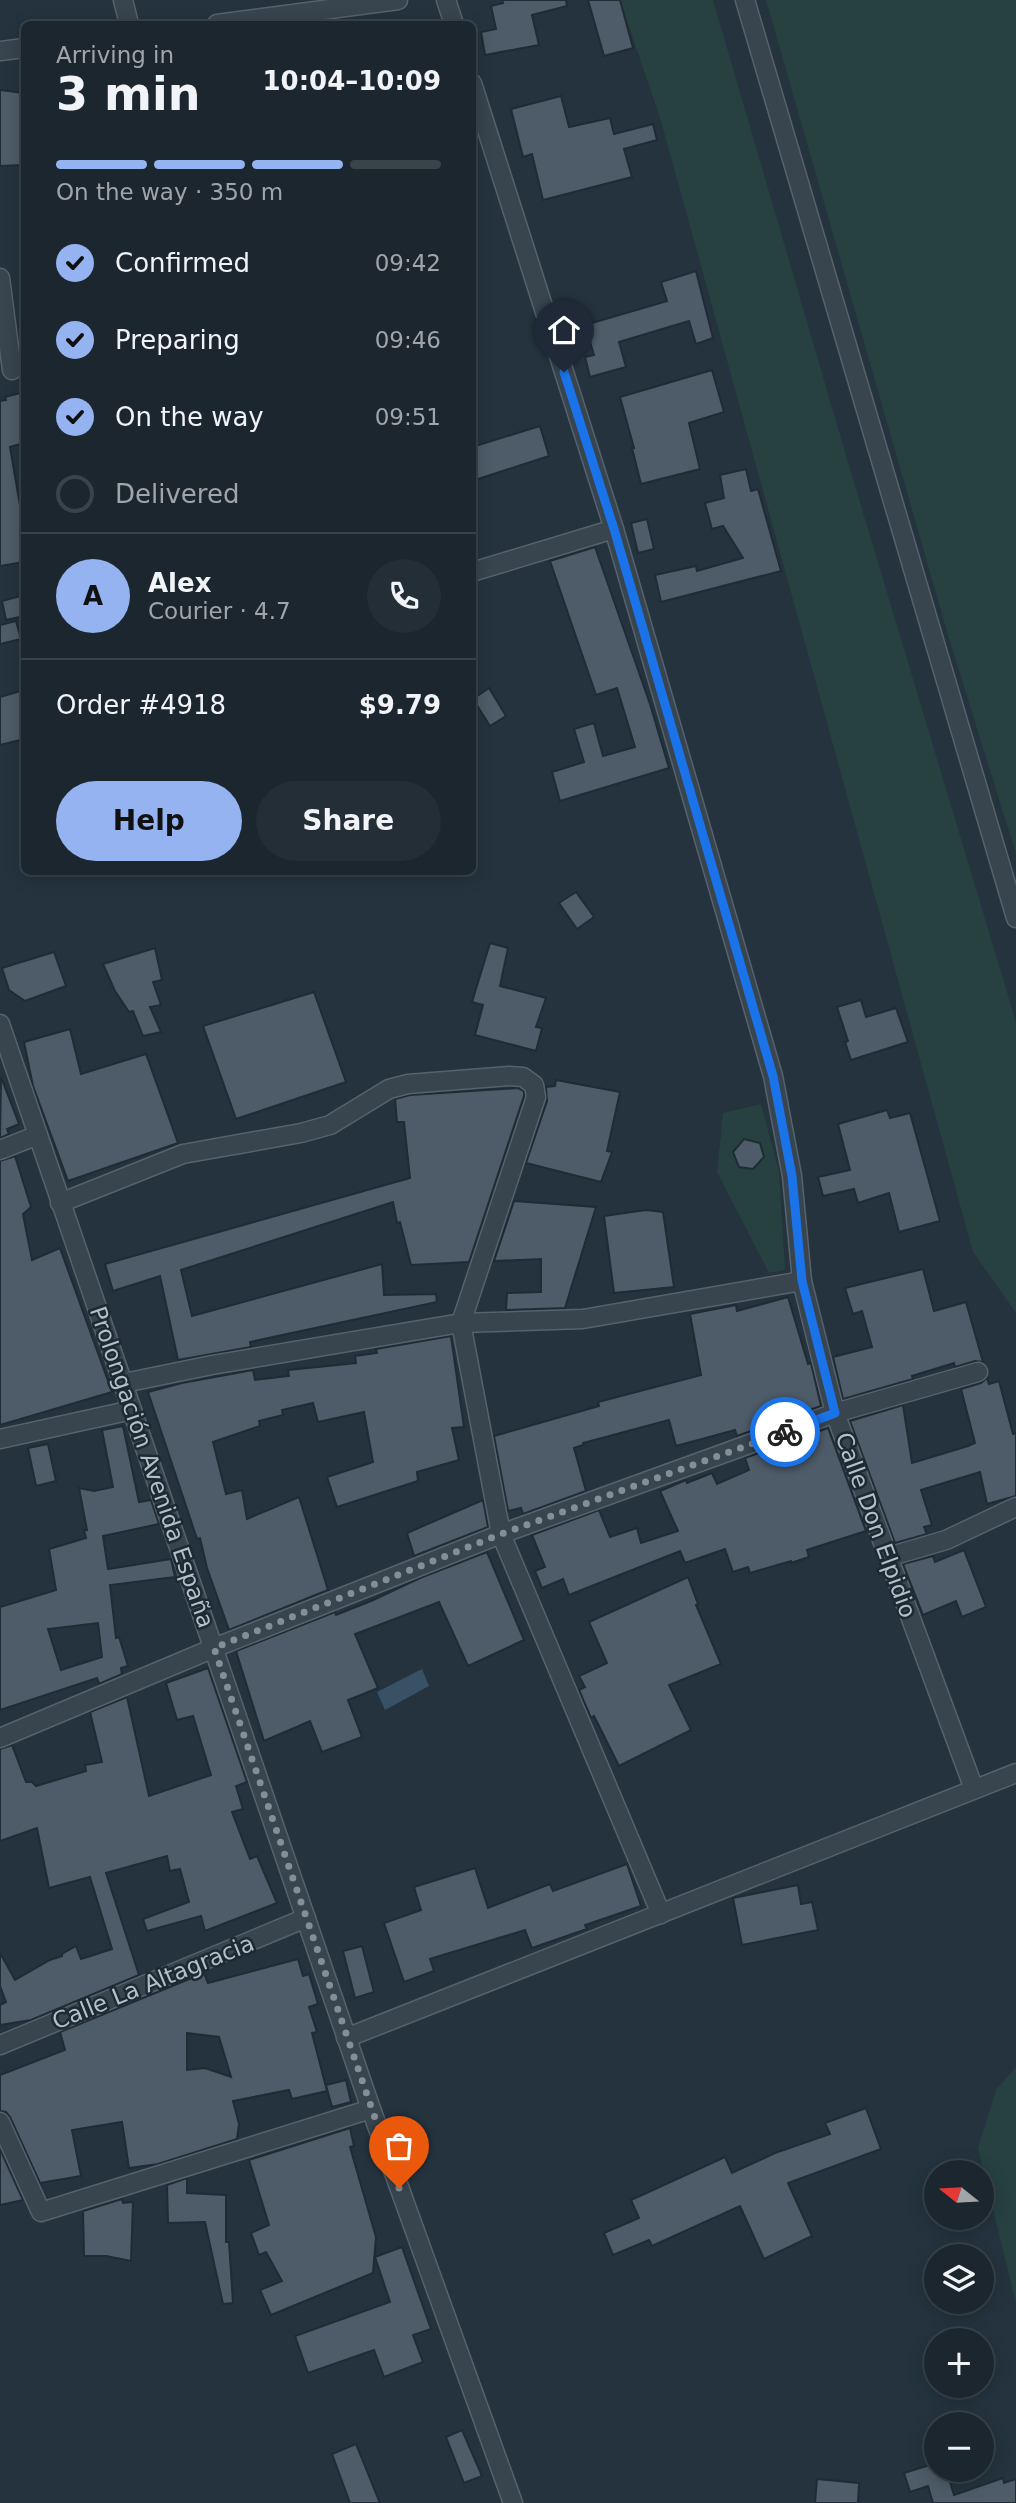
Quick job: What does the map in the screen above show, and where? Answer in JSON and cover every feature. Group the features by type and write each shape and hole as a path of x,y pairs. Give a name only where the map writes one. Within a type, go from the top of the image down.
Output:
{"street":[{"path":"123,0 128,21"},
{"path":"240,21 398,0"},
{"path":"446,0 453,21"},
{"path":"744,0 1016,918"},
{"path":"0,51 21,48"},
{"name":"Calle Don Elpidio","path":"476,96 614,529 773,1076 792,1176 802,1281 835,1413 974,1790"},
{"path":"0,278 12,370"},
{"path":"476,571 614,529"},
{"name":"Prolongación Avenida España","path":"0,1024 346,2038 513,2503"},
{"path":"60,1203 183,1154 330,1125 389,1088 408,1084 523,1077 534,1085 536,1097 461,1323 501,1534 661,1914"},
{"path":"0,1150 38,1135"},
{"path":"124,1383 212,1365 461,1323 583,1319 802,1281"},
{"path":"0,1738 214,1648 501,1534 835,1413 978,1372"},
{"path":"0,1439 132,1410"},
{"path":"888,1557 946,1540 1016,1507"},
{"path":"346,2038 1016,1773"},
{"name":"Calle La Altagracia","path":"0,2045 306,1918"},
{"path":"0,2122 41,2212 371,2109"}],"green space":[{"path":"620,0 713,0 1016,1022 1016,1313 973,1252 661,121"},
{"path":"766,0 1016,0 1016,854 948,635"},
{"path":"761,1104 779,1172 785,1270 769,1273 717,1172 723,1113"},
{"path":"1016,2067 1016,2303 994,2213 994,2160 981,2160 978,2148 996,2090"}],"water":[{"path":"422,1669 429,1686 385,1710 377,1692"}],"building":[{"path":"502,0 566,0 567,6 532,15 539,45 485,55 481,32 496,29 491,6 503,3"},
{"path":"588,0 620,0 633,48 604,56"},
{"path":"0,90 21,93 21,165 0,166"},
{"path":"561,96 569,127 610,118 614,134 653,124 657,140 624,149 632,177 543,200 532,154 523,157 511,109"},
{"path":"696,271 713,338 696,344 689,321 619,342 626,367 590,377 585,357 594,355 585,325 667,301 661,282"},
{"path":"712,370 724,412 689,423 700,469 641,484 620,397"},
{"path":"21,393 21,444 10,447 21,511 21,562 0,566 0,401 6,400 5,397"},
{"path":"540,426 549,456 476,480 476,446"},
{"path":"746,469 751,491 758,489 781,571 661,602 655,575 696,566 697,571 743,558 723,526 712,529 705,503 724,498 720,475"},
{"path":"647,519 654,549 638,553 631,523"},
{"path":"595,547 650,704 669,768 560,801 552,772 584,762 574,729 594,723 603,756 635,747 617,688 596,695 550,561"},
{"path":"21,596 21,617 6,620 2,601"},
{"path":"16,621 21,639 0,644 0,625"},
{"path":"489,688 506,716 490,726 476,704 476,697"},
{"path":"21,691 21,740 0,745 0,697"},
{"path":"576,892 594,917 577,929 559,903"},
{"path":"490,943 508,948 500,986 546,998 536,1027 542,1028 536,1051 475,1035 483,1005 472,1002"},
{"path":"155,948 162,980 153,982 161,1005 150,1007 161,1032 143,1036 133,1011 129,1012 115,991 103,964"},
{"path":"54,952 66,986 25,1001 9,990 2,968"},
{"path":"314,992 346,1082 236,1119 203,1026"},
{"path":"861,1000 866,1017 896,1008 908,1042 851,1060 837,1007"},
{"path":"70,1029 81,1074 146,1054 178,1143 68,1181 33,1086 24,1042"},
{"path":"1,1077 19,1124 7,1129 9,1134 0,1138"},
{"path":"556,1080 620,1092 607,1151 612,1152 601,1182 526,1163 547,1101 546,1087 555,1086"},
{"path":"518,1088 524,1091 524,1096 469,1262 411,1265 393,1202 181,1270 192,1316 382,1264 384,1295 436,1294 437,1302 250,1342 251,1347 178,1360 160,1276 113,1291 105,1264 410,1178 404,1122 397,1122 395,1099 410,1095"},
{"path":"887,1110 890,1118 910,1113 940,1221 899,1232 889,1193 858,1203 854,1189 823,1196 818,1177 850,1170 838,1124"},
{"path":"744,1139 760,1143 764,1157 753,1169 739,1167 733,1152"},
{"path":"15,1156 31,1207 23,1214 32,1260 60,1248 112,1392 0,1425 0,1161"},
{"path":"514,1201 596,1207 565,1308 506,1310 507,1293 541,1292 541,1259 494,1261"},
{"path":"646,1210 663,1212 674,1287 614,1293 604,1216"},
{"path":"923,1269 934,1311 966,1302 983,1362 975,1361 955,1367 954,1363 912,1376 913,1379 843,1399 833,1357 872,1347 862,1311 853,1314 845,1288"},
{"path":"788,1297 808,1364 811,1363 821,1406 737,1436 735,1430 676,1446 669,1420 583,1443 574,1448 586,1491 523,1514 521,1508 508,1511 494,1436 599,1406 598,1402 701,1375 690,1314 736,1305 737,1311"},
{"path":"451,1336 464,1427 452,1428 459,1460 417,1472 418,1481 337,1507 327,1477 373,1462 364,1412 318,1422 313,1403 282,1410 283,1415 259,1421 260,1426 213,1442 226,1494 242,1490 247,1519 299,1497 328,1590 229,1630 207,1568 200,1538 197,1539 148,1392 253,1370 255,1380 289,1376 288,1370 356,1363 355,1356 377,1353 376,1349"},
{"path":"987,1378 989,1384 999,1381 1013,1434 1016,1433 1016,1496 987,1504 980,1472 921,1490 932,1525 924,1527 927,1534 895,1543 850,1421 903,1405 912,1463 968,1446 975,1443 961,1389 981,1383"},
{"path":"123,1426 139,1502 151,1500 159,1524 103,1536 108,1569 171,1559 175,1577 110,1585 116,1638 119,1637 128,1666 121,1668 122,1674 99,1684 97,1678 0,1710 0,1607 56,1590 49,1549 86,1538 79,1488 94,1491 113,1487 102,1430","holes":["98,1623 102,1657 61,1670 48,1629"]},
{"path":"828,1428 866,1531 807,1550 809,1557 750,1573 748,1567 733,1572 725,1549 685,1563 680,1551 569,1595 563,1579 542,1588 535,1571 545,1567 532,1535 599,1510 610,1537 637,1528 641,1543 678,1531 660,1491 712,1473 717,1484 749,1470 745,1458"},
{"path":"48,1444 56,1481 36,1486 28,1448"},
{"path":"483,1500 488,1527 414,1556 407,1533"},
{"path":"964,1550 986,1607 962,1617 956,1601 923,1615 903,1564 933,1556 935,1562"},
{"path":"487,1552 524,1640 468,1666 439,1602 355,1634 378,1688 348,1700 362,1737 322,1752 310,1721 264,1741 236,1651 335,1612 336,1615"},
{"path":"688,1577 698,1604 696,1605 721,1664 669,1685 691,1730 619,1766 594,1716 591,1718 579,1690 585,1687 579,1676 607,1663 589,1622"},
{"path":"208,1668 247,1782 236,1786 243,1809 232,1812 250,1859 257,1856 277,1903 205,1931 201,1916 147,1931 143,1919 189,1902 180,1869 170,1871 167,1856 106,1873 139,1975 31,2020 0,2025 0,2005 6,2002 0,1986 0,1953 15,1980 76,1946 81,1959 112,1949 90,1877 49,1888 37,1828 0,1841 0,1749 12,1745 26,1782 32,1782 36,1786 86,1771 85,1765 102,1762 90,1712 127,1697 149,1796 211,1775 193,1716 177,1720 166,1683"},
{"path":"627,1864 641,1906 585,1925 587,1929 532,1948 525,1930 430,1959 434,1971 404,1982 384,1923 421,1910 414,1887 475,1868 488,1908 550,1884 553,1891"},
{"path":"798,1885 801,1904 812,1902 818,1930 742,1945 733,1898"},
{"path":"362,1946 374,1992 355,1998 343,1951"},
{"path":"298,1959 303,1976 309,1974 318,2004 309,2007 317,2032 312,2033 327,2091 292,2099 289,2090 233,2101 239,2124 237,2139 158,2164 129,2168 122,2122 72,2130 81,2176 40,2183 10,2117 6,2112 0,2111 0,2075 65,2050 60,2032 204,1973 208,1983","holes":["187,2033 219,2037 231,2077 205,2068 187,2070"]},
{"path":"346,2080 351,2102 332,2107 326,2085"},
{"path":"866,2108 881,2149 788,2183 812,2236 764,2259 740,2206 652,2246 649,2240 613,2255 604,2233 639,2218 631,2200 725,2157 732,2173 775,2153 830,2134 825,2123"},
{"path":"350,2128 354,2146 350,2147 376,2237 373,2273 271,2315 260,2290 282,2281 266,2252 259,2255 251,2233 269,2225 249,2160"},
{"path":"0,2149 23,2200 0,2205"},
{"path":"187,2178 187,2193 226,2195 226,2242 229,2242 233,2303 223,2304 205,2222 168,2223 167,2185"},
{"path":"122,2199 123,2203 133,2202 131,2261 106,2256 84,2256 83,2211"},
{"path":"402,2247 431,2329 413,2335 423,2362 384,2377 374,2350 308,2373 295,2336 390,2302 375,2257"},
{"path":"462,2430 482,2476 464,2483 446,2437"},
{"path":"356,2444 380,2503 350,2503 332,2454"},
{"path":"924,2467 924,2482 950,2482 954,2495 1003,2478 1004,2483 1016,2479 1016,2503 933,2503 928,2486 910,2492 904,2473"},
{"path":"817,2479 859,2483 858,2503 815,2503"}],"way so far":[{"path":"399,2188 214,1648 501,1534 785,1432"}],"route":[{"path":"564,372 614,529 773,1076 792,1176 802,1281 835,1413 785,1432"}]}
